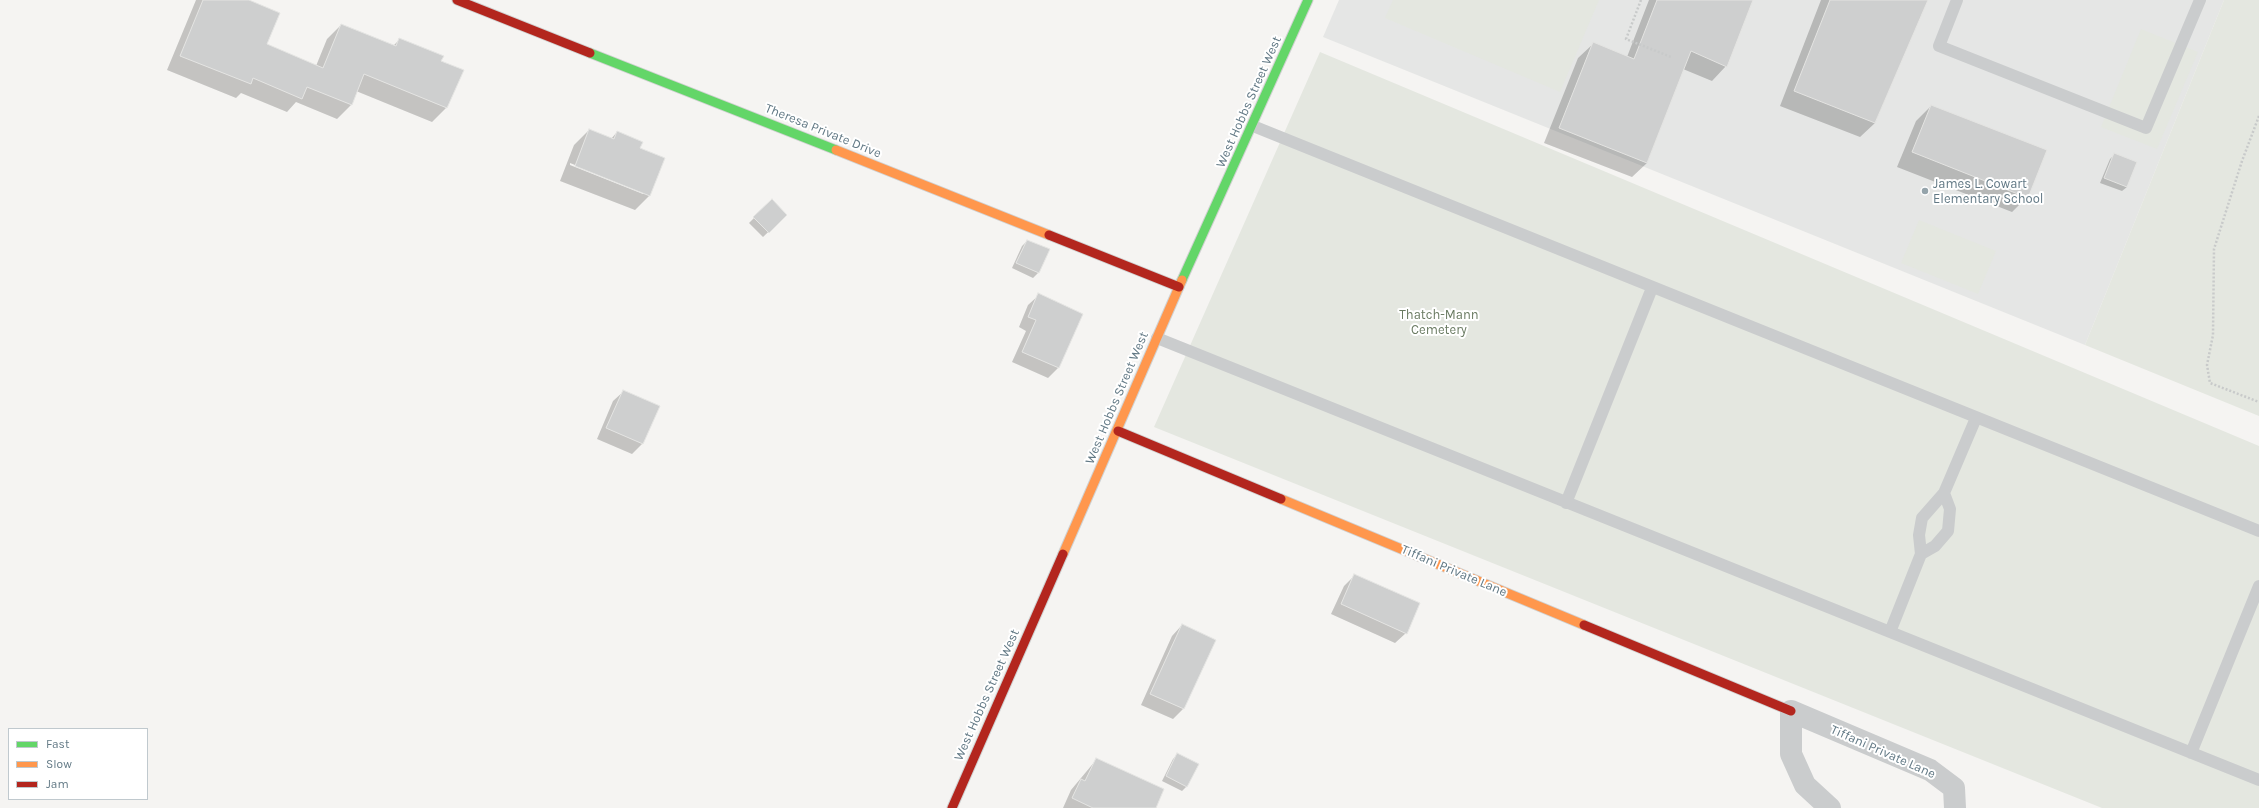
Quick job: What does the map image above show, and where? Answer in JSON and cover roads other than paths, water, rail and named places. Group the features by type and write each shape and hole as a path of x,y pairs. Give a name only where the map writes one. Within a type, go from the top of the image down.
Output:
{"street":[{"name":"Theresa Private Drive","path":"457,0 1179,287"},
{"name":"West Hobbs Street West","path":"952,808 1118,431 1179,287 1253,126 1308,0"},
{"name":"Tiffani Private Lane","path":"1118,431 1930,770 1954,788 1955,808"},
{"path":"1791,711 1791,754 1805,785 1830,808"}],"lane":[{"path":"1957,0 1939,46 2146,128 2200,0"},
{"path":"1253,126 1652,288 2259,531"},
{"path":"1566,503 1652,288"},
{"path":"1157,338 2259,780"},
{"path":"1890,632 1922,554 1919,535 1922,518 1944,493 1976,418"},
{"path":"1922,554 1935,546 1948,531 1950,509 1944,493"},
{"path":"2191,753 2259,586"}],"place":[{"name":"James L. Cowart Elementary School","path":"1925,191"}],"park label":[{"name":"Thatch-Mann Cemetery","path":"1439,322"}]}
